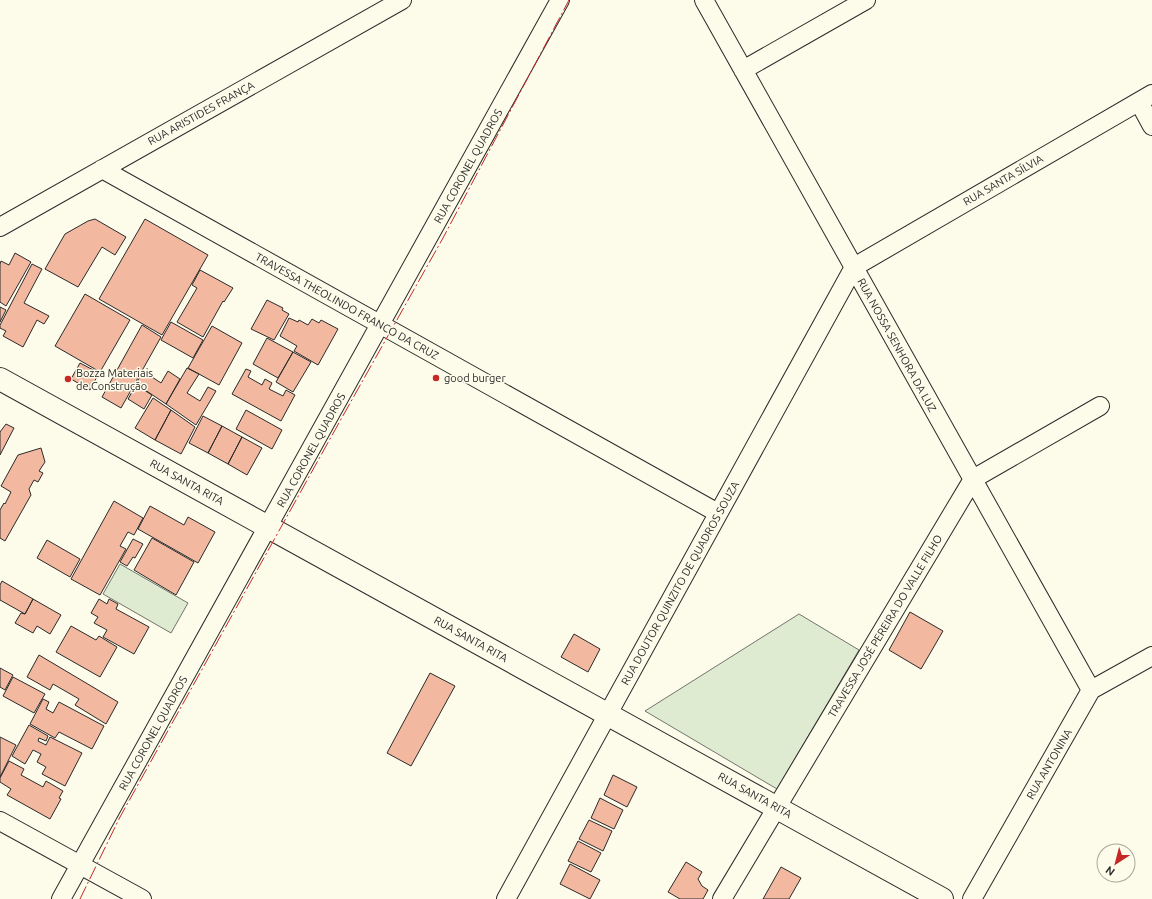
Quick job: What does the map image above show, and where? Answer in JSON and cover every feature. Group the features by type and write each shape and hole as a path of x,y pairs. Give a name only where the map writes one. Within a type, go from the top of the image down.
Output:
{"street":[{"name":"RUA ARISTIDES FRANÇA","path":"0,227 402,0"},
{"name":"RUA CORONEL QUADROS","path":"61,899 560,0"},
{"name":"RUA NOSSA SENHORA DA LUZ","path":"704,0 1091,690"},
{"path":"743,70 866,0"},
{"path":"1145,98 1152,126"},
{"name":"RUA SANTA SÍLVIA","path":"854,267 1145,98"},
{"name":"TRAVESSA THEOLINDO FRANCO DA CRUZ","path":"102,169 718,513"},
{"name":"RUA DOUTOR QUINZITO DE QUADROS SOUZA","path":"506,899 854,267"},
{"name":"RUA SANTA RITA","path":"0,378 942,899"},
{"name":"TRAVESSA JOSÉ PEREIRA DO VALLE FILHO","path":"722,899 972,479 1100,406"},
{"path":"1091,690 1152,656"},
{"name":"RUA ANTONINA","path":"972,899 1091,690"},
{"path":"0,821 142,899"}],"green space":[{"path":"120,564 188,603 171,633 103,594"},
{"path":"799,614 859,650 777,789 645,711"}],"building":[{"path":"95,219 126,237 115,255 102,247 78,287 45,269 65,234 88,221"},
{"path":"145,219 208,255 162,335 99,299"},
{"path":"15,253 31,262 6,306 0,302 0,264 1,261 9,265"},
{"path":"32,264 42,269 24,303 49,316 44,324 37,320 23,347 3,336 6,331 0,328 0,325"},
{"path":"200,270 233,288 224,302 223,301 203,337 177,322 197,288 192,285"},
{"path":"85,294 130,320 100,372 55,346"},
{"path":"267,300 283,308 282,310 289,314 274,340 251,329"},
{"path":"0,307 6,310 0,322"},
{"path":"289,318 298,322 299,320 308,325 312,319 319,323 321,320 338,329 318,365 294,351 297,346 280,336"},
{"path":"171,322 203,340 193,358 161,340"},
{"path":"142,325 161,337 121,408 102,397"},
{"path":"212,326 242,343 219,385 188,368"},
{"path":"267,338 293,352 278,378 253,364"},
{"path":"293,352 311,362 293,392 276,382"},
{"path":"80,363 99,373 90,390 71,379"},
{"path":"187,368 199,374 187,393 200,401 208,387 216,391 196,425 166,404"},
{"path":"246,369 251,371 248,377 262,385 265,379 272,383 269,389 283,396 286,390 295,395 281,421 232,394"},
{"path":"143,371 161,383 168,371 180,379 166,404 136,384"},
{"path":"136,385 152,395 144,409 128,399"},
{"path":"153,398 171,410 155,440 135,428"},
{"path":"171,410 195,427 181,454 155,440"},
{"path":"246,410 282,430 272,449 236,429"},
{"path":"203,416 222,426 208,453 189,443"},
{"path":"6,424 14,428 0,455 0,432"},
{"path":"222,426 242,437 228,464 208,453"},
{"path":"242,437 262,448 247,475 228,464"},
{"path":"41,448 45,462 39,471 43,473 38,482 34,480 29,489 31,495 5,541 0,538 0,510 11,492 1,486 18,455"},
{"path":"114,501 143,518 134,535 128,532 120,546 126,549 100,595 71,579"},
{"path":"150,506 184,525 188,517 215,532 198,563 138,529"},
{"path":"152,538 194,562 176,595 134,570"},
{"path":"133,539 143,544 135,558 133,557 127,566 120,562"},
{"path":"47,540 80,559 70,577 37,558"},
{"path":"2,581 33,599 25,614 0,600 0,585"},
{"path":"33,599 61,615 50,634 37,626 33,633 15,623 21,613 25,614"},
{"path":"99,599 107,604 109,599 118,604 116,609 149,627 134,654 103,637 107,630 94,623 98,617 91,613"},
{"path":"910,612 943,631 921,669 889,650"},
{"path":"71,626 96,640 99,636 117,647 100,677 56,652"},
{"path":"574,634 600,649 588,672 561,657"},
{"path":"39,655 118,702 106,724 75,705 79,699 53,684 50,690 27,677"},
{"path":"0,668 13,675 5,690 0,687"},
{"path":"430,673 455,686 411,766 387,753"},
{"path":"13,677 45,694 34,713 3,696"},
{"path":"43,699 49,702 46,709 53,713 59,702 104,726 92,749 59,732 55,738 30,724"},
{"path":"29,725 48,736 46,741 39,738 38,741 46,745 50,737 82,753 65,786 42,774 46,767 37,762 41,754 33,750 25,764 12,756"},
{"path":"0,737 16,745 0,777"},
{"path":"9,761 24,769 21,775 43,787 46,781 63,791 59,798 61,799 50,819 7,795 11,789 0,782 0,778"},
{"path":"613,775 637,787 627,807 604,795"},
{"path":"600,798 623,810 614,829 591,818"},
{"path":"589,820 612,831 603,851 579,839"},
{"path":"578,841 601,853 591,872 568,861"},
{"path":"686,862 702,872 698,879 702,886 708,890 703,899 680,899 668,892"},
{"path":"570,864 600,880 590,899 560,884"},
{"path":"781,867 801,878 789,899 763,899"}],"power":[{"path":"80,899 120,817 443,238 569,0"}],"place":[{"name":"good burger","path":"436,378"},
{"name":"Bozza Materiais de Construção","path":"68,379"}]}
